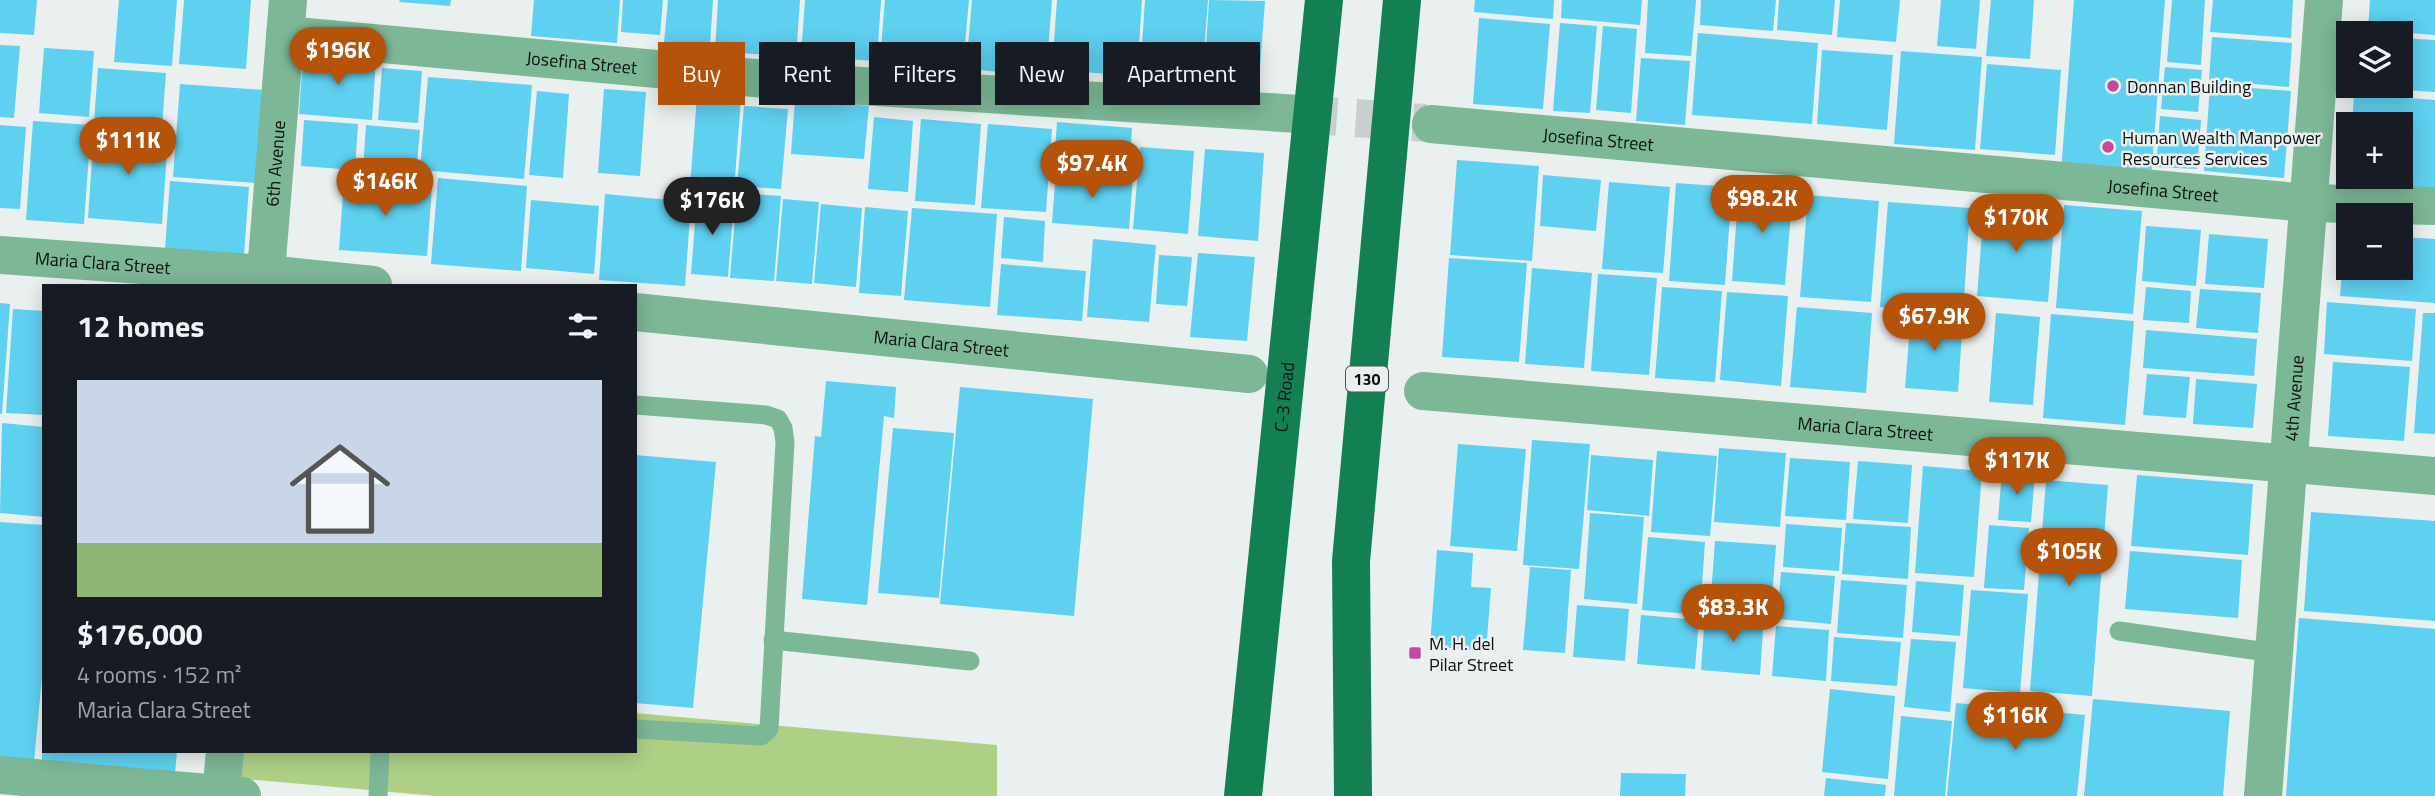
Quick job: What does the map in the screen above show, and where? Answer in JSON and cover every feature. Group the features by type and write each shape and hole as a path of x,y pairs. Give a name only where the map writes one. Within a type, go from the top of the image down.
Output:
{"main road":[{"name":"C-3 Road","path":"1243,796 1324,0"},
{"name":"130","path":"1353,796 1351,561 1402,0"}],"street":[{"name":"4th Avenue","path":"2263,796 2324,0"},
{"name":"Josefina Street","path":"286,18 799,82 1299,114"},
{"name":"6th Avenue","path":"265,280 286,18"},
{"name":"Josefina Street","path":"1431,124 2308,203 2435,205"},
{"name":"Maria Clara Street","path":"0,255 265,280 351,284"},
{"name":"Maria Clara Street","path":"637,312 1249,374"},
{"name":"Maria Clara Street","path":"1423,391 2435,477"},
{"path":"0,775 85,789 232,795 225,753"}],"lane":[{"path":"637,405 766,415 778,419 783,428 785,442 769,729 761,736 637,729"},
{"path":"2119,631 2274,653"},
{"path":"773,640 970,661"},
{"path":"378,796 380,753"}],"green space":[{"path":"637,713 997,745 997,796 436,796 235,778 237,753 637,753"}],"building":[{"path":"0,0 37,0 34,35 0,33"},
{"path":"119,0 177,0 172,66 114,62"},
{"path":"184,0 251,0 246,69 179,64"},
{"path":"451,0 450,6 399,2"},
{"path":"534,0 620,0 617,43 531,36"},
{"path":"623,0 663,0 660,35 621,32"},
{"path":"668,0 713,0 710,42 664,42"},
{"path":"718,0 800,0 797,42 759,42 759,54 745,53 745,42 716,42"},
{"path":"805,0 881,0 878,42 869,42 869,60 855,60 855,42 802,42"},
{"path":"885,0 969,0 965,42 882,42"},
{"path":"972,0 1052,0 1049,42 995,42 995,72 981,70 981,42 968,42"},
{"path":"1057,0 1142,0 1139,42 1103,42 1103,74 1089,73 1089,42 1054,42"},
{"path":"1145,0 1208,0 1205,42 1142,42"},
{"path":"1209,0 1265,1 1260,68 1260,42 1206,42"},
{"path":"1475,0 1554,0 1553,19 1474,12"},
{"path":"1562,0 1642,0 1640,25 1561,18"},
{"path":"1648,0 1696,0 1691,56 1645,53"},
{"path":"1701,0 1776,0 1773,31 1700,25"},
{"path":"1779,0 1835,0 1832,35 1777,30"},
{"path":"1840,0 1900,0 1896,42 1837,37"},
{"path":"1941,0 1980,0 1976,49 1937,46"},
{"path":"1991,0 2034,0 2030,59 1986,56"},
{"name":"Donnan Building","path":"2074,0 2165,0 2151,178 2061,172"},
{"path":"2172,0 2205,0 2201,65 2167,62"},
{"path":"2213,0 2293,0 2291,38 2210,32"},
{"path":"2370,0 2435,0 2435,35 2413,33 2413,21 2369,21"},
{"path":"1479,18 1550,24 1543,109 1473,104"},
{"path":"1560,23 1597,26 1590,113 1553,111"},
{"path":"1603,26 1637,29 1631,113 1596,110"},
{"path":"1698,33 1818,43 1812,124 1692,115"},
{"path":"2212,37 2292,43 2289,87 2209,80"},
{"path":"2413,39 2435,40 2435,92 2413,91"},
{"path":"0,45 20,46 14,118 0,117"},
{"path":"44,48 94,51 89,117 39,113"},
{"path":"1822,50 1893,55 1887,130 1817,124"},
{"path":"1901,51 1982,57 1975,150 1894,144"},
{"path":"303,55 376,60 372,120 299,114"},
{"path":"1641,58 1690,61 1685,125 1636,121"},
{"path":"1987,64 2061,70 2055,155 1980,149"},
{"path":"2165,67 2202,70 2198,112 2161,109"},
{"path":"98,68 166,73 162,127 94,122"},
{"path":"382,68 422,71 418,123 378,120"},
{"path":"428,77 532,85 524,179 420,170"},
{"path":"180,84 263,90 256,183 173,177"},
{"path":"2210,85 2291,91 2284,178 2204,171"},
{"path":"604,89 646,92 640,176 598,173"},
{"path":"537,91 569,94 563,178 529,175"},
{"path":"2354,98 2435,100 2435,190 2413,188 2413,112 2353,112"},
{"path":"696,105 741,105 734,190 690,186"},
{"path":"795,105 869,106 864,159 791,154"},
{"path":"744,106 788,109 781,189 737,186"},
{"path":"2160,116 2201,120 2197,169 2156,167"},
{"path":"874,117 913,121 908,192 868,189"},
{"path":"921,119 981,124 975,205 915,201"},
{"path":"304,120 358,124 355,170 301,166"},
{"path":"33,121 91,125 84,224 26,220"},
{"path":"1057,122 1132,128 1129,172 1054,165"},
{"path":"988,124 1052,129 1046,212 981,208"},
{"path":"0,125 26,127 20,209 0,208"},
{"path":"366,125 420,130 416,174 363,170"},
{"path":"94,130 168,137 162,224 88,218"},
{"path":"1140,147 1194,151 1188,234 1133,229"},
{"path":"1205,149 1264,153 1258,241 1198,236"},
{"path":"1457,160 1539,166 1532,261 1450,255"},
{"path":"1056,171 1133,177 1129,229 1052,223"},
{"path":"1543,175 1601,180 1596,231 1540,226"},
{"path":"438,178 527,186 521,271 431,264"},
{"path":"344,179 432,186 427,256 339,250"},
{"path":"170,181 249,187 244,255 165,249"},
{"path":"1609,182 1670,187 1663,273 1602,269"},
{"path":"1676,183 1732,187 1725,285 1669,281"},
{"path":"1739,185 1793,190 1785,285 1732,281"},
{"path":"737,193 781,196 774,281 730,278"},
{"path":"605,194 691,202 685,286 599,280"},
{"path":"1808,195 1879,201 1871,302 1800,297"},
{"path":"697,197 734,200 728,277 691,274"},
{"path":"783,199 819,202 812,284 776,281"},
{"path":"531,200 599,206 594,274 526,268"},
{"path":"1888,202 1970,208 1963,313 1880,307"},
{"path":"821,204 862,208 856,287 814,283"},
{"path":"2064,205 2142,211 2133,314 2056,308"},
{"path":"865,207 908,211 901,296 859,293"},
{"path":"1984,207 2055,213 2048,302 1977,296"},
{"path":"912,208 997,214 990,307 904,300"},
{"path":"1004,217 1045,221 1043,262 1001,258"},
{"path":"2146,226 2201,230 2196,286 2142,281"},
{"path":"2209,234 2268,239 2264,288 2205,284"},
{"path":"2413,238 2435,239 2435,303 2340,296 2341,280 2413,280"},
{"path":"1093,239 1156,245 1149,322 1087,317"},
{"path":"1198,253 1255,257 1247,341 1190,337"},
{"path":"1159,255 1192,257 1187,306 1156,304"},
{"path":"1449,258 1527,263 1519,362 1442,357"},
{"path":"1001,264 1086,271 1082,321 997,315"},
{"path":"1532,268 1592,273 1584,368 1525,364"},
{"path":"1598,274 1657,278 1649,375 1591,371"},
{"path":"1662,287 1722,291 1715,382 1655,378"},
{"path":"2146,287 2191,291 2189,323 2143,320"},
{"path":"2200,289 2261,293 2258,333 2196,328"},
{"path":"1727,292 1788,296 1781,386 1720,380"},
{"path":"2327,302 2416,309 2412,361 2324,354"},
{"path":"0,303 10,304 2,414 0,414"},
{"path":"1797,307 1872,313 1866,393 1790,387"},
{"path":"13,309 42,311 42,415 6,413"},
{"path":"1996,313 2040,317 2033,405 1989,402"},
{"path":"2423,313 2435,313 2435,434 2414,433"},
{"path":"1911,314 1963,318 1958,392 1905,388"},
{"path":"2051,314 2134,321 2125,425 2043,418"},
{"path":"2146,330 2257,339 2254,376 2143,368"},
{"path":"2333,362 2410,367 2404,441 2328,436"},
{"path":"2147,374 2190,377 2186,418 2143,415"},
{"path":"2196,379 2257,384 2253,428 2193,424"},
{"path":"826,381 896,387 894,418 884,416 867,605 802,599 815,436 821,437"},
{"path":"960,387 1093,399 1074,616 940,604"},
{"path":"2,423 42,427 42,517 0,513"},
{"path":"893,428 954,433 939,598 878,593"},
{"path":"1532,440 1590,444 1579,569 1523,565"},
{"path":"1458,444 1526,449 1517,551 1450,546"},
{"path":"1719,448 1786,453 1780,527 1714,522"},
{"path":"1657,451 1717,456 1710,536 1651,532"},
{"path":"637,455 716,462 693,708 637,703"},
{"path":"1591,455 1653,460 1649,516 1587,510"},
{"path":"1790,458 1850,462 1846,520 1785,516"},
{"path":"1858,461 1912,465 1908,523 1853,519"},
{"path":"1923,466 1982,471 1974,577 1915,573"},
{"path":"2002,471 2035,473 2031,522 1998,520"},
{"path":"2137,475 2253,484 2248,555 2131,546"},
{"path":"2046,480 2108,485 2092,696 2030,691"},
{"path":"2311,512 2435,521 2435,621 2304,611"},
{"path":"1590,513 1644,517 1637,604 1584,599"},
{"path":"0,522 42,525 42,676 34,762 0,759"},
{"path":"1846,523 1911,527 1908,579 1842,574"},
{"path":"1786,524 1842,528 1839,571 1783,567"},
{"path":"1989,525 2029,528 2024,590 1984,588"},
{"path":"1648,537 1705,542 1700,615 1642,610"},
{"path":"1715,541 1776,545 1771,613 1710,608"},
{"path":"1437,550 1473,553 1471,587 1491,588 1486,651 1430,646"},
{"path":"2130,551 2242,560 2238,618 2125,609"},
{"path":"1530,567 1571,570 1565,653 1523,650"},
{"path":"1781,572 1835,576 1831,624 1777,619"},
{"path":"1841,580 1907,585 1903,638 1837,633"},
{"path":"1916,581 1964,585 1960,636 1912,632"},
{"path":"1971,590 2028,594 2020,693 1963,688"},
{"path":"1577,605 1629,609 1625,661 1573,657"},
{"path":"1705,613 1764,617 1760,675 1701,670"},
{"path":"1641,615 1699,620 1695,669 1637,664"},
{"path":"2299,618 2435,629 2435,796 2286,796"},
{"path":"1776,626 1829,630 1826,681 1772,676"},
{"path":"1834,637 1901,642 1897,686 1831,681"},
{"path":"1911,639 1956,642 1950,712 1904,707"},
{"path":"1830,689 1895,696 1888,779 1822,772"},
{"path":"2093,699 2230,711 2223,796 2084,796"},
{"path":"1956,703 2085,715 2077,796 1947,796"},
{"path":"1901,716 1952,721 1945,796 1894,796"},
{"path":"42,753 177,753 175,773 42,761"},
{"path":"1621,773 1686,774 1685,796 1620,796"},
{"path":"1826,778 1886,785 1885,796 1824,796"}],"tunnel":[{"path":"1299,114 1425,123"}],"place":[{"name":"Donnan Building","path":"2113,86"},
{"name":"Human Wealth Manpower Resources Services","path":"2108,147"},
{"name":"M. H. del Pilar Street","path":"1415,653"}]}
